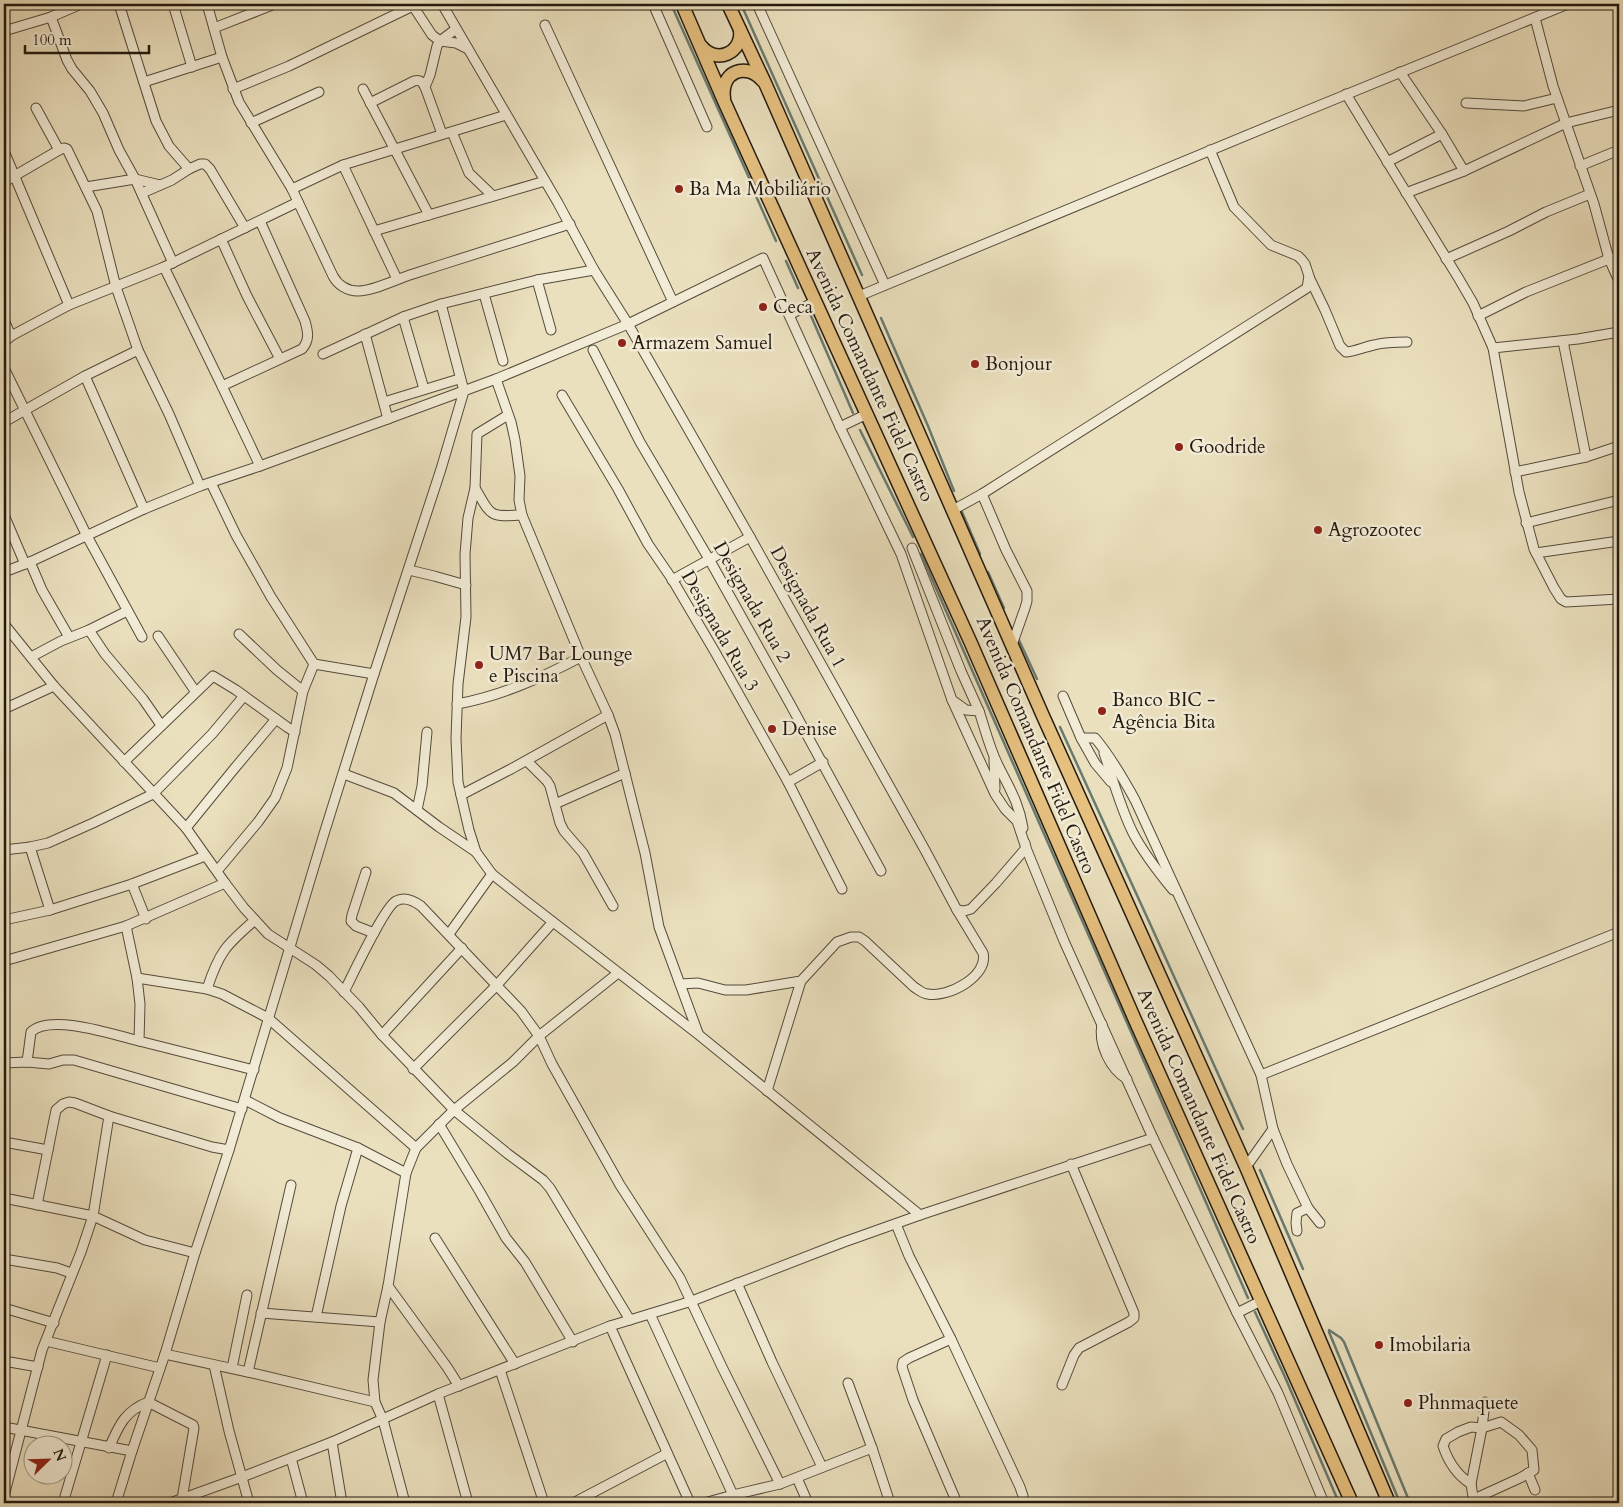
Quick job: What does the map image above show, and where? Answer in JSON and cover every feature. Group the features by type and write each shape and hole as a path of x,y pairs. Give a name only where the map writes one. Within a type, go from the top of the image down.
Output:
{"highway":[{"name":"Avenida Comandante Fidel Castro","path":"682,4 724,101 970,641 1131,1011 1352,1503"},
{"name":"Avenida Comandante Fidel Castro","path":"728,4 765,83 1012,645 1246,1167 1389,1503"},
{"path":"700,44 704,50 714,55 728,54 738,44 740,37 739,26"},
{"path":"724,101 724,84 736,72 742,70 752,72 758,75 765,83"}],"street":[{"path":"4,31 51,17 81,4"},
{"path":"119,4 156,121 164,139 189,169"},
{"path":"173,4 192,67"},
{"path":"207,4 222,56 239,102 292,189 336,282 350,290 368,290 570,224"},
{"path":"214,28 274,4"},
{"name":"Designada Rua 1","path":"442,4 750,537 925,850 956,910 983,953 984,958 980,972 973,978 939,995 923,993 914,987 865,941 856,937 846,938 837,942 801,981"},
{"path":"653,4 707,127"},
{"path":"758,4 886,285"},
{"path":"858,296 1568,4"},
{"path":"234,89 289,66 415,5 432,35 440,41 456,43 468,49"},
{"path":"51,17 67,60 100,107 119,150 142,193 173,263"},
{"path":"1535,18 1557,98 1590,194 1609,259 1619,281"},
{"path":"545,24 672,302"},
{"path":"425,87 440,41 456,28"},
{"path":"144,82 222,56"},
{"path":"1400,72 1442,134 1464,171"},
{"path":"370,103 417,80 421,81 425,87 442,134"},
{"path":"363,89 430,215"},
{"path":"251,123 320,92"},
{"path":"1346,94 1473,303 1493,348 1526,523 1536,553 1554,588 1564,601 1568,603 1619,599"},
{"path":"1466,103 1524,106 1557,98"},
{"path":"36,108 58,150"},
{"path":"1406,193 1464,171 1566,123 1619,110"},
{"path":"292,189 343,165 506,115"},
{"path":"452,132 470,173 493,196"},
{"path":"1387,162 1442,134"},
{"path":"4,182 58,150 67,149 97,211 116,287 138,350 169,414 200,486"},
{"path":"1210,150 1234,207 1271,245 1298,256 1305,264 1340,346 1346,352 1390,342 1407,342"},
{"path":"1580,166 1619,150"},
{"path":"4,151 69,305"},
{"path":"142,193 189,169 205,164 210,169 245,228"},
{"path":"343,165 397,279"},
{"path":"86,187 135,179 160,185"},
{"path":"374,231 545,181"},
{"path":"1446,258 1590,194"},
{"path":"4,320 7,339 69,305 173,263 298,202"},
{"path":"222,386 302,349 308,340 308,332 260,221"},
{"path":"222,239 240,282 280,359"},
{"path":"1478,316 1526,292 1609,259 1619,257"},
{"path":"4,572 200,486 464,391 628,324 763,258 900,554 952,700 995,794 1005,809 1017,821 1064,942 1153,1138 1237,1313 1278,1393 1324,1503"},
{"path":"164,267 260,466"},
{"path":"323,354 403,316 440,304 537,280 594,270"},
{"path":"953,510 982,494 1304,290 1309,276"},
{"path":"537,280 550,330"},
{"path":"484,294 503,361"},
{"path":"789,314 816,301"},
{"path":"116,1503 229,1150 289,948 464,391 459,379 440,304"},
{"path":"403,316 424,390"},
{"path":"1493,348 1563,341 1619,332"},
{"path":"365,334 388,419"},
{"path":"1563,341 1586,457"},
{"path":"4,422 85,376 138,350"},
{"name":"Designada Rua 2","path":"593,350 640,442 709,559 823,762 881,871"},
{"path":"4,368 87,536 142,637"},
{"path":"85,376 144,509"},
{"path":"496,378 515,440 518,462 519,500 522,515 581,657 608,715 618,745 645,853 657,919 699,1035"},
{"path":"384,402 459,379"},
{"name":"Designada Rua 3","path":"562,395 618,489 648,544 715,652 788,782 842,889"},
{"path":"840,427 867,414"},
{"path":"508,415 477,434 475,488 468,518 465,554 466,625 457,704 456,739 458,782 476,852 492,874 552,923 581,943 699,1035 920,1215"},
{"path":"1515,472 1586,457 1619,446"},
{"path":"211,483 236,535 270,597 314,664 374,674"},
{"path":"475,488 492,514 499,517 522,515"},
{"path":"982,494 1006,550 1027,591 1025,608 1012,645"},
{"path":"1526,523 1619,500"},
{"path":"4,516 69,638"},
{"path":"672,580 750,537"},
{"path":"900,554 925,541"},
{"path":"1536,553 1619,541"},
{"path":"912,548 960,671 979,711 993,754 1014,796 1020,813 1026,848 996,884 971,909 964,911 956,910"},
{"path":"408,570 466,585"},
{"path":"31,657 127,611"},
{"path":"4,624 8,638 31,657 54,686 152,794 186,828 224,883 274,940 316,965 344,992 382,1035 454,1110 543,1180 550,1188 630,1320"},
{"path":"89,630 105,654 143,699 161,724"},
{"path":"239,634 277,670 303,691"},
{"path":"158,636 195,692"},
{"path":"457,704 479,700 512,689 557,670 581,657"},
{"path":"217,871 258,822 275,798 287,768 303,691 314,664"},
{"path":"124,762 161,724 213,676 295,732"},
{"path":"4,710 54,686"},
{"path":"4,850 48,843 152,794 212,734 244,696"},
{"path":"1063,696 1081,738 1094,762 1114,786"},
{"path":"952,700 966,710 979,711"},
{"path":"461,795 527,761 608,715"},
{"path":"186,828 276,719"},
{"path":"417,810 422,786 427,732"},
{"path":"1081,738 1094,738 1102,746 1118,768 1135,800 1261,1075 1273,1129 1308,1208 1320,1223"},
{"path":"1102,746 1114,786 1133,833 1161,876 1181,901"},
{"path":"993,754 995,794"},
{"path":"527,761 550,786 564,831 583,853 613,906"},
{"path":"788,782 823,762"},
{"path":"555,804 625,773"},
{"path":"344,774 394,793 476,852"},
{"path":"30,847 50,910"},
{"path":"4,920 50,910 132,884 205,856"},
{"path":"366,872 351,921 356,926 374,933"},
{"path":"449,934 492,874"},
{"path":"4,961 146,919 224,883"},
{"path":"132,884 146,919"},
{"path":"344,992 374,933 392,904 397,900 404,899 414,901 449,934 521,1011 539,1036 552,1064 620,1185 680,1278 780,1484"},
{"path":"207,988 213,969 221,954 255,920"},
{"path":"414,1069 496,986 552,923"},
{"path":"126,926 137,978 140,1004 138,1041"},
{"path":"1261,1075 1619,932"},
{"path":"382,1035 462,948"},
{"path":"405,1503 383,1420 376,1402 373,1380 380,1322 388,1286 406,1173 416,1148 454,1110 513,1062 539,1036 618,973"},
{"path":"137,978 207,988 268,1018 416,1148"},
{"path":"680,984 698,984 725,990 746,990 801,981 767,1091"},
{"path":"27,1062 31,1032 39,1027 72,1025 254,1070"},
{"path":"4,1063 27,1062 49,1064 63,1060 74,1060 243,1104 358,1148 406,1173"},
{"path":"37,1205 56,1110 69,1102 212,1147 229,1150"},
{"path":"4,1496 46,1340 54,1323 92,1216 109,1116"},
{"path":"439,1124 506,1238 525,1262 573,1342"},
{"path":"1246,1167 1273,1129"},
{"path":"170,1503 332,1442 438,1394 610,1326 692,1302 920,1215 1153,1138"},
{"path":"4,1142 48,1150"},
{"path":"316,1317 341,1206 358,1148"},
{"path":"1062,1385 1074,1355 1079,1348 1134,1318 1134,1313 1071,1164"},
{"path":"248,1372 291,1185"},
{"path":"4,1198 92,1216 145,1240 195,1253"},
{"path":"1298,1232 1296,1223 1298,1213 1308,1208"},
{"path":"896,1224 909,1256 951,1339 1020,1487 1023,1503"},
{"path":"435,1238 515,1364"},
{"path":"4,1259 71,1272"},
{"path":"738,1283 772,1362 822,1467"},
{"path":"388,1286 459,1386"},
{"path":"232,1368 247,1295"},
{"path":"1237,1313 1261,1301"},
{"path":"4,1308 54,1323"},
{"path":"261,1314 380,1322"},
{"path":"650,1314 733,1495"},
{"path":"610,1326 666,1454 690,1503"},
{"path":"951,1339 909,1358 902,1367 913,1400 957,1503"},
{"path":"46,1340 160,1368"},
{"path":"236,1347 253,1351"},
{"path":"164,1354 376,1402"},
{"path":"63,1503 107,1355"},
{"path":"4,1361 38,1367"},
{"path":"214,1365 229,1431 249,1503"},
{"path":"500,1370 544,1503"},
{"path":"848,1383 890,1503"},
{"path":"438,1394 468,1503"},
{"path":"109,1448 124,1418 136,1407 148,1402 193,1425 182,1499"},
{"path":"1471,1484 1456,1471 1443,1446 1446,1439 1471,1427 1482,1428 1501,1422 1519,1435 1532,1450 1534,1470 1472,1502 1471,1484 1482,1428 1485,1402"},
{"path":"4,1427 132,1451"},
{"path":"332,1442 342,1503"},
{"path":"704,1503 780,1484 872,1448"},
{"path":"573,1503 666,1454"},
{"path":"291,1458 303,1503"},
{"path":"1528,1473 1535,1490"},
{"path":"798,1478 808,1503"}],"waterway":[{"path":"671,4 750,180"},
{"path":"741,4 862,275"},
{"path":"756,196 776,241"},
{"path":"786,261 798,288"},
{"path":"808,309 853,413"},
{"path":"881,318 954,491"},
{"path":"860,430 913,537"},
{"path":"962,512 980,554"},
{"path":"921,554 1248,1298"},
{"path":"988,572 1004,608"},
{"path":"1018,638 1037,679"},
{"path":"1060,727 1243,1129"},
{"path":"1260,1170 1303,1269"},
{"path":"1255,1312 1339,1503"},
{"path":"1329,1330 1344,1342 1410,1503"},
{"path":"1329,1332 1400,1503"}],"place":[{"name":"Ba Ma Mobiliário","path":"679,189"},
{"name":"Ceca","path":"763,307"},
{"name":"Armazem Samuel","path":"622,343"},
{"name":"Bonjour","path":"975,364"},
{"name":"Goodride","path":"1179,447"},
{"name":"Agrozootec","path":"1318,530"},
{"name":"UM7 Bar Lounge e Piscina","path":"479,665"},
{"name":"Banco BIC - Agência Bita","path":"1102,711"},
{"name":"Denise","path":"772,729"},
{"name":"Imobilaria","path":"1379,1345"},
{"name":"Phnmaquete","path":"1408,1403"}]}
